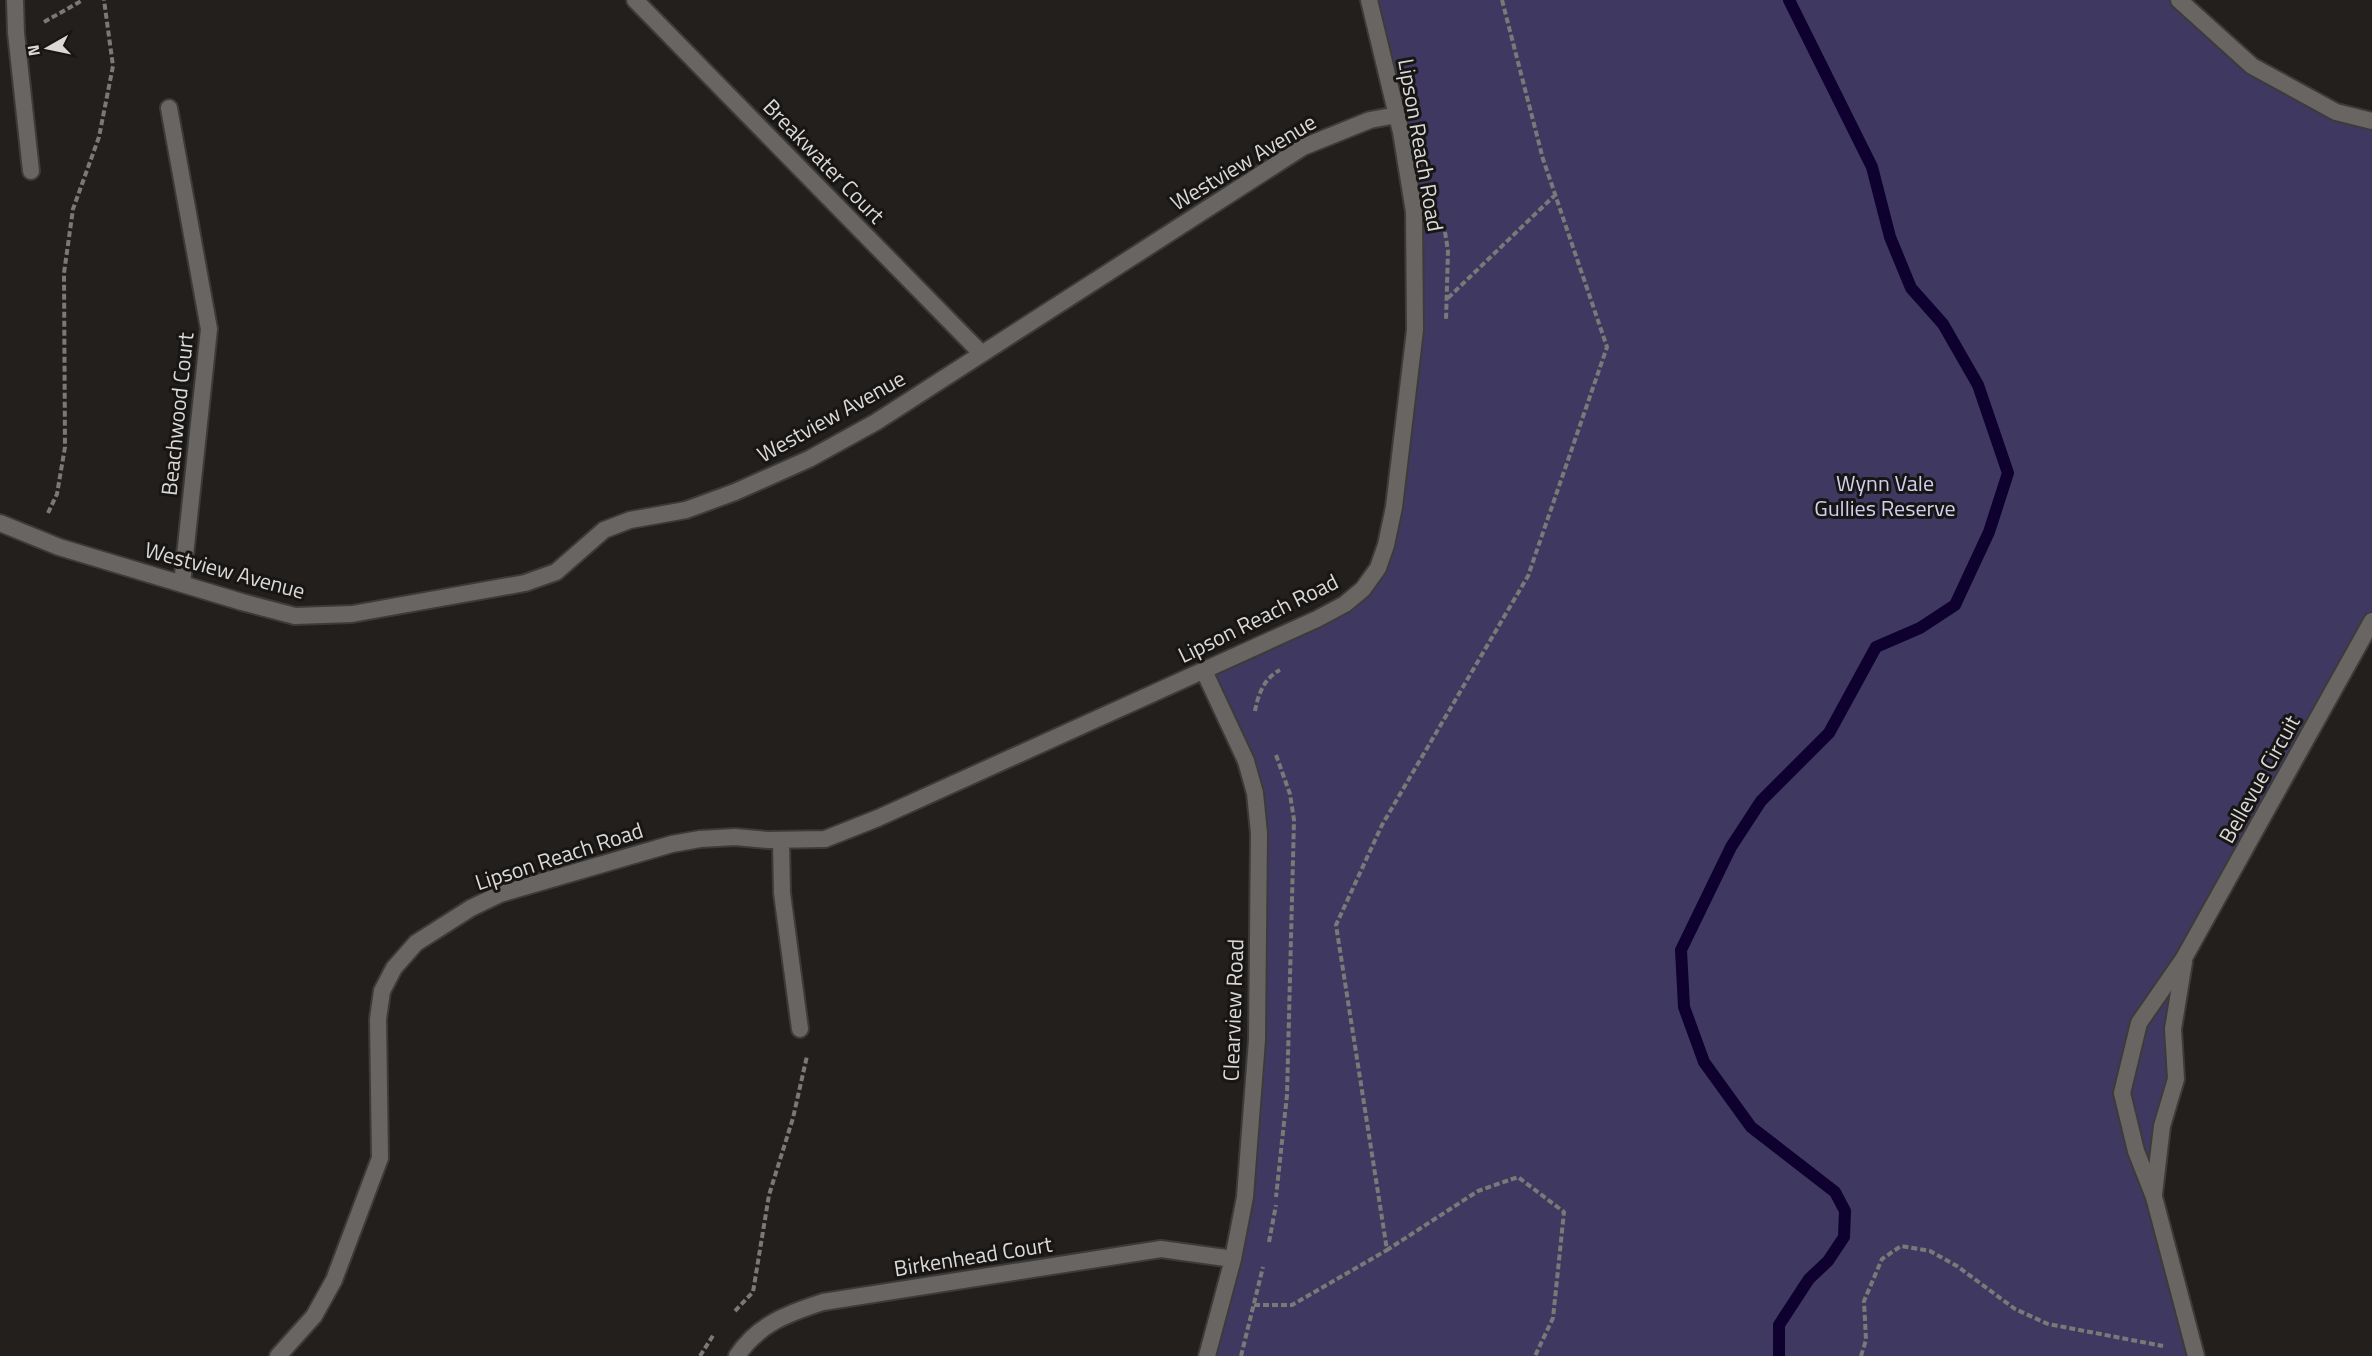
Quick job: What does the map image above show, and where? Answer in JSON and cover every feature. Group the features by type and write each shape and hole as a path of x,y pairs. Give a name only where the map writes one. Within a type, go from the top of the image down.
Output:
{"street":[{"path":"15,0 16,33 31,171"},
{"name":"Breakwater Court","path":"635,0 981,353"},
{"name":"Lipson Reach Road","path":"278,1356 314,1316 329,1289 369,1193 380,1158 378,1019 382,991 394,968 416,943 471,908 500,894 672,844 700,838 825,839 878,819 1204,671 1346,604 1363,589 1378,567 1394,507 1415,330 1414,212 1397,115 1369,0"},
{"path":"2179,0 2252,66 2336,112 2372,121"},
{"name":"Beachwood Court","path":"169,108 209,329 182,584"},
{"name":"Westview Avenue","path":"0,524 36,538 182,584 242,602 305,616 352,614 525,582 556,572 604,530 630,520 686,510 735,492 809,459 876,422 1303,147 1370,120 1397,115"},
{"name":"Bellevue Circuit","path":"2196,1354 2154,1197 2136,1151 2122,1093 2139,1023 2184,958 2372,621"},
{"name":"Clearview Road","path":"1204,671 1246,761 1255,794 1259,833 1257,1040 1245,1197 1233,1259 1207,1356"},
{"path":"782,840 782,893 800,1029"},
{"name":"Bellevue Circuit","path":"2154,1197 2162,1126 2176,1079 2173,1029 2184,958"},
{"name":"Birkenhead Court","path":"737,1356 752,1339 781,1315 823,1302 1161,1249 1233,1259"}],"path":[{"path":"43,23 83,0"},
{"path":"36,538 57,494 65,447 64,273 74,209 99,137 113,66 104,0"},
{"path":"1387,1250 1336,925 1382,825 1528,576 1607,347 1543,159 1502,0"},
{"path":"1415,330 1555,195"},
{"path":"1445,229 1448,298 1446,329"},
{"path":"1255,713 1259,693 1274,674 1282,669"},
{"path":"1267,1247 1282,1158 1287,1095 1294,820 1287,784 1276,754"},
{"path":"729,1318 753,1292 769,1195 793,1118 809,1050"},
{"path":"1220,1306 1292,1305 1387,1250 1478,1191 1518,1177 1564,1212 1553,1318 1535,1356"},
{"path":"1862,1356 1866,1340 1864,1301 1882,1259 1901,1246 1930,1251 1957,1266 2015,1309 2048,1324 2196,1354"},
{"path":"1241,1356 1256,1305 1265,1259"},
{"path":"700,1356 705,1344 721,1327"}],"green space":[{"name":"Wynn Vale Gullies Reserve","path":"1369,0 2179,0 2252,66 2372,121 2372,621 2184,958 2176,1079 2154,1197 2196,1356 1207,1356 1245,1197 1255,793 1204,671 1317,619 1378,568 1415,330 1414,212"}],"waterway":[{"path":"1779,1356 1779,1325 1809,1279 1828,1261 1844,1237 1845,1211 1835,1192 1751,1127 1704,1062 1684,1007 1681,950 1731,847 1761,801 1829,733 1876,647 1920,628 1955,605 1989,532 2008,473 1978,385 1943,324 1911,288 1890,237 1872,167 1789,0"}]}
